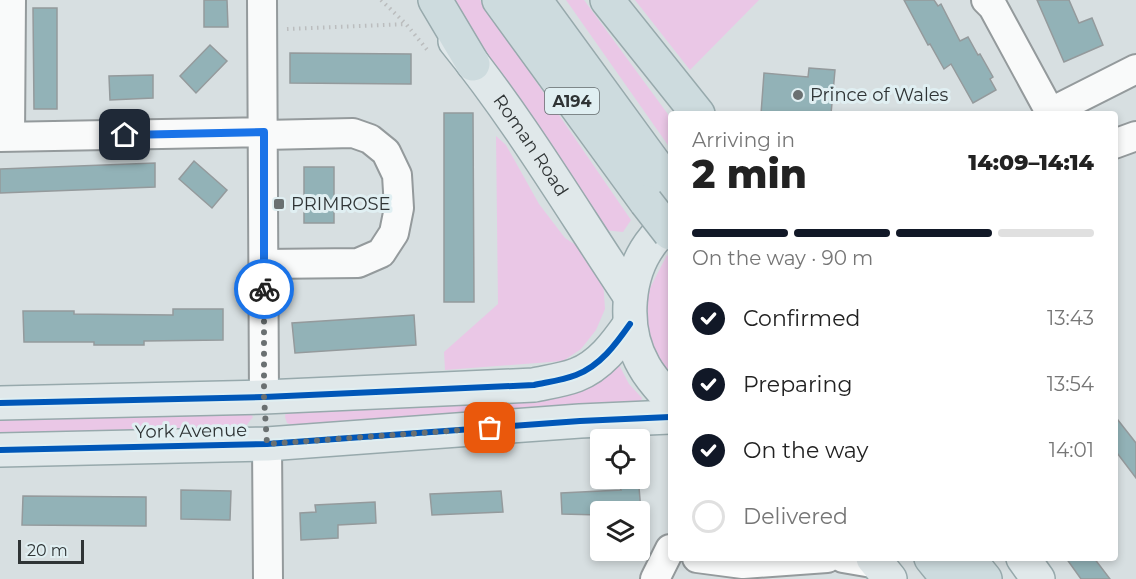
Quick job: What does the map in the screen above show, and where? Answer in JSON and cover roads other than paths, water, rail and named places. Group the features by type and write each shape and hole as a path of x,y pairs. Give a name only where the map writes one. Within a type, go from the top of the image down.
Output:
{"highway":[{"path":"435,0 473,64"},
{"name":"A194","path":"499,0 664,198"},
{"name":"A194","path":"535,0 664,198 668,221"},
{"path":"607,0 696,111"},
{"path":"933,561 948,579"},
{"path":"970,561 985,579"}],"main road":[{"name":"Roman Road","path":"413,12 473,64 561,190 630,310"},
{"path":"664,198 653,240 636,271 630,310 635,345 644,366 656,385 668,397"},
{"name":"York Avenue","path":"0,403 264,397 534,384 577,375 614,348 630,310"},
{"path":"264,397 267,444"},
{"name":"York Avenue","path":"0,450 267,444 580,421 668,417"},
{"path":"1025,561 1038,579"}],"street":[{"path":"11,0 5,137 353,133 370,139 386,152 397,175 399,208 394,233 381,253 358,263 264,264"},
{"path":"262,0 264,397"},
{"path":"986,0 993,7 1048,111"},
{"path":"1053,111 1136,69"},
{"path":"1118,143 1136,136"},
{"path":"267,444 268,579"},
{"path":"655,579 668,553"},
{"path":"856,561 881,567"}],"place":[{"name":"Prince of Wales","path":"798,95"},
{"name":"PRIMROSE","path":"279,204"}]}
